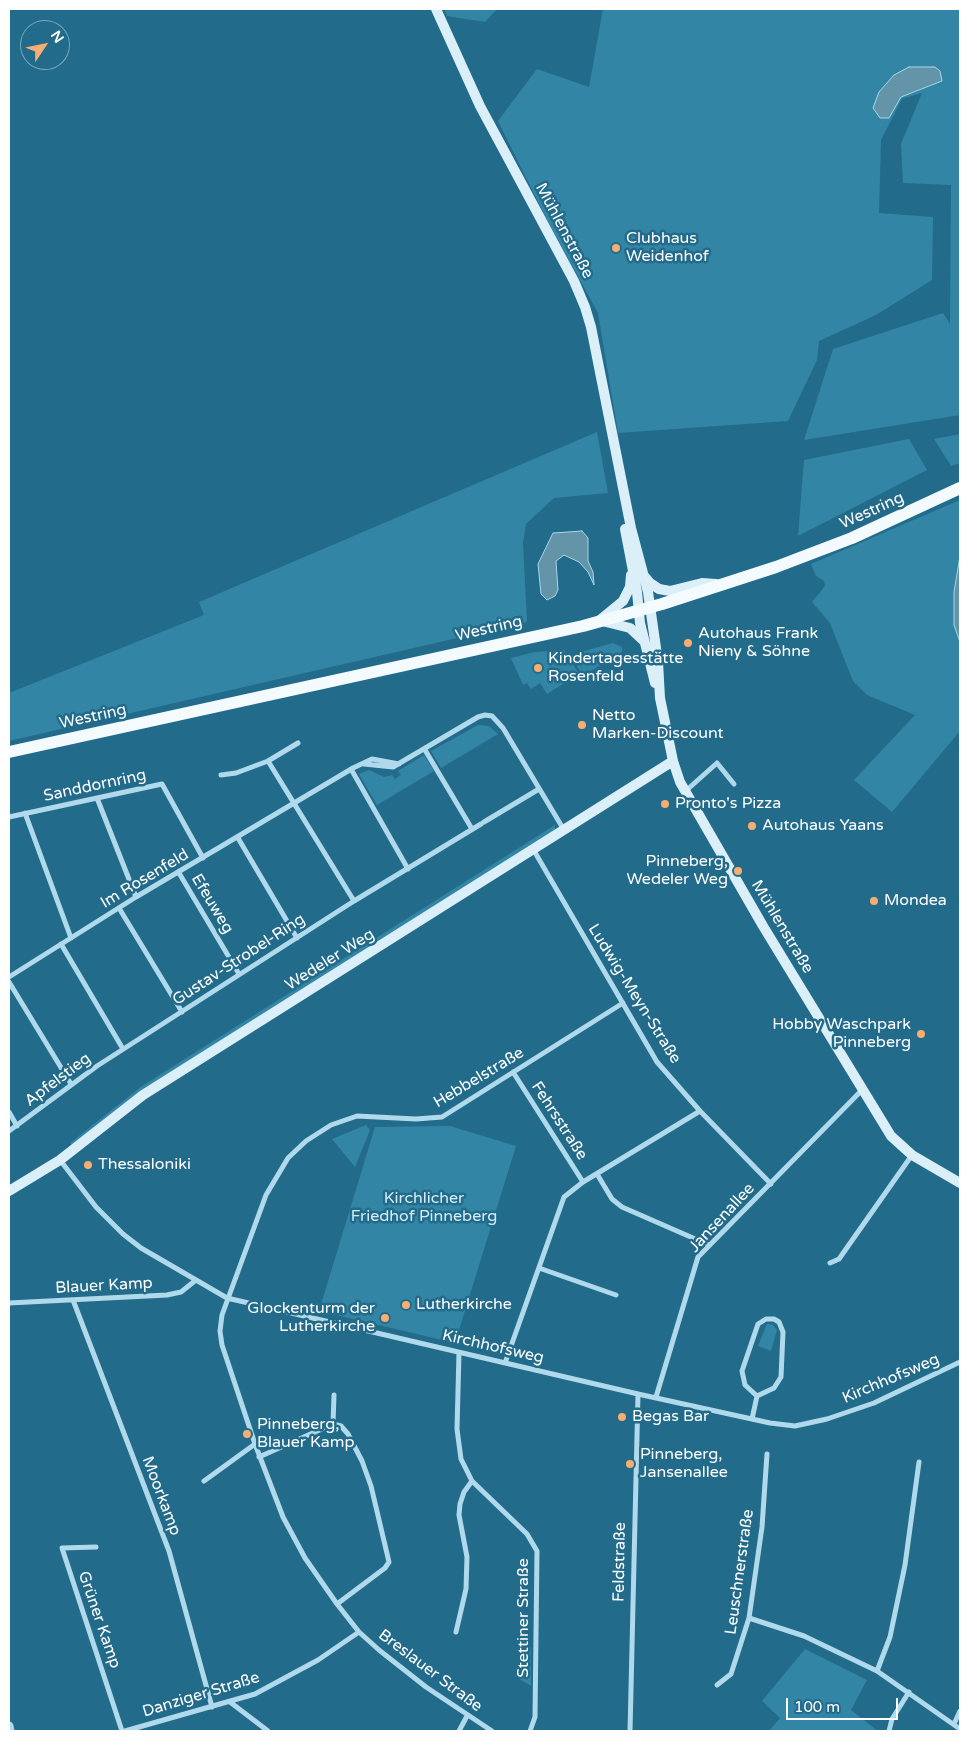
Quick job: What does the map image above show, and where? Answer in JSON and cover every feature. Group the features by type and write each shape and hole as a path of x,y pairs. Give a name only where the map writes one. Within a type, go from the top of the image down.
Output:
{"main road":[{"name":"Mühlenstraße","path":"436,9 480,106 574,281 585,307 593,336 618,468 643,574 644,641 660,698 673,762 688,798 892,1136 912,1155 960,1183"},
{"name":"Mühlenstraße","path":"618,468 622,510 632,569 658,662 660,698"},
{"name":"Westring","path":"9,752 583,626 716,584 750,576 836,544 958,489"},
{"path":"599,620 623,601 630,587 632,569"},
{"path":"643,574 650,583 659,589 670,591 702,583 716,584"},
{"path":"599,620 630,628 644,641"},
{"name":"Wedeler Weg","path":"9,1191 60,1160 143,1095 673,762"}],"street":[{"name":"Im Rosenfeld","path":"9,978 136,897 351,769 361,764 393,767 425,750 478,717 485,715 492,716 503,728 564,830"},
{"path":"221,775 236,773 268,761 298,743"},
{"path":"425,750 472,829"},
{"path":"268,761 354,900"},
{"path":"689,788 717,764 734,784"},
{"path":"351,769 408,868"},
{"name":"Sanddornring","path":"9,817 162,784 204,858"},
{"name":"Gustav-Strobel-Ring","path":"123,1049 354,900 539,789"},
{"path":"97,798 136,897"},
{"path":"25,813 71,938"},
{"path":"238,838 297,938"},
{"name":"Ludwig-Meyn-Straße","path":"533,849 657,1062 700,1111 771,1184"},
{"name":"Efeuweg","path":"179,872 240,974"},
{"path":"119,908 182,1012"},
{"path":"61,944 123,1049"},
{"path":"9,982 71,1084"},
{"name":"Hebbelstraße","path":"227,1298 271,1185 288,1158 306,1141 331,1125 357,1116 429,1120 442,1117 623,1003"},
{"name":"Apfelstieg","path":"9,1131 71,1084 123,1049"},
{"name":"Fehrsstraße","path":"513,1072 583,1182"},
{"name":"Jansenallee","path":"656,1397 698,1257 863,1089"},
{"path":"505,1363 563,1199 583,1182 700,1111"},
{"path":"9,1112 17,1126"},
{"path":"830,1263 839,1259 912,1155"},
{"name":"Kirchhofsweg","path":"60,1160 96,1207 123,1234 141,1248 227,1298 638,1394 752,1419 795,1426 827,1419 874,1403 960,1362"},
{"name":"Fehrsstraße","path":"597,1174 612,1199 622,1206 709,1245"},
{"path":"539,1268 616,1295"},
{"name":"Blauer Kamp","path":"9,1303 174,1294 186,1289 196,1280"},
{"name":"Breslauer Straße","path":"227,1298 220,1331 222,1345 259,1456 294,1537 337,1604 359,1632 395,1664 492,1731"},
{"name":"Moorkamp","path":"73,1300 169,1551 212,1707"},
{"path":"766,1319 774,1319 779,1322 783,1332 781,1377 774,1388 756,1396 745,1385 742,1371 758,1324 766,1319"},
{"name":"Stettiner Straße","path":"459,1353 458,1447 461,1459 472,1481 527,1534 537,1550 535,1718 530,1731"},
{"name":"Feldstraße","path":"630,1731 638,1394"},
{"path":"333,1424 334,1395"},
{"path":"752,1419 756,1396"},
{"path":"259,1456 333,1424 341,1426 348,1434 362,1461 378,1513 389,1562 385,1568 337,1604"},
{"path":"204,1481 255,1444"},
{"name":"Leuschnerstraße","path":"717,1685 731,1674 749,1618 762,1527 767,1454"},
{"path":"877,1671 890,1637 905,1565 919,1462"},
{"path":"456,1632 466,1589 467,1557 459,1515 460,1504 464,1492 472,1481"},
{"name":"Grüner Kamp","path":"96,1547 62,1548 123,1731"},
{"path":"749,1618 804,1636 877,1671 960,1729"},
{"name":"Danziger Straße","path":"123,1731 256,1694 294,1674 359,1632"},
{"path":"889,1731 892,1719 909,1692"},
{"path":"230,1702 268,1731"},
{"path":"954,1724 960,1711"},
{"path":"459,1731 468,1716"},
{"path":"149,1725 151,1731"},
{"path":"9,1726 10,1731"}],"green space":[{"path":"444,9 497,9 485,22 447,16"},
{"path":"603,9 960,9 960,415 804,440 833,349 943,313 950,324 951,185 903,183 901,144 922,93 902,99 881,140 879,213 933,217 932,280 876,315 819,341 817,360 788,421 618,433 598,313 546,218 498,121 537,69 589,87"},
{"path":"597,432 608,493 554,498 526,524 523,543 527,622 9,741 9,693 204,615 199,602"},
{"path":"960,434 960,463 951,466 934,439"},
{"path":"909,439 927,470 798,536 804,460"},
{"path":"960,500 960,556 954,592 954,625 960,642 960,731 892,812 854,780 915,715 867,695 853,681 830,623 812,602 825,586 824,581 816,576 811,564"},
{"path":"613,643 622,647 622,652 583,676 570,655"},
{"path":"564,650 579,674 547,694 540,683 531,689 527,683 523,685 511,658 535,652"},
{"path":"478,725 489,726 498,734 441,768 431,751"},
{"path":"424,755 434,771 377,805 359,774 369,770 384,777 392,775 395,779 401,775 398,771"},
{"path":"555,825 555,830 144,1089 73,1146 70,1143 142,1086"},
{"path":"366,1125 370,1130 355,1167 332,1139"},
{"name":"Kirchlicher Friedhof Pinneberg","path":"450,1126 516,1146 455,1343 319,1311 375,1127"},
{"path":"767,1324 773,1325 777,1330 771,1351 758,1346"},
{"path":"520,1647 531,1647 531,1686 514,1676 520,1665"},
{"path":"805,1649 867,1680 851,1710 878,1731 769,1731 780,1718 762,1701"}],"shaded area":[{"path":"909,67 935,67 940,71 942,81 901,97 889,118 880,118 873,108 879,92 894,75"},
{"path":"582,531 588,538 588,561 593,572 594,585 588,572 579,562 564,555 556,561 558,590 555,596 547,600 541,594 538,564 553,533"},
{"path":"960,556 960,642 954,625 954,592"}],"place":[{"name":"Clubhaus Weidenhof","path":"616,248"},
{"name":"Autohaus Frank Nieny & Söhne","path":"688,643"},
{"name":"Kindertagesstätte Rosenfeld","path":"538,668"},
{"name":"Netto Marken-Discount","path":"582,725"},
{"name":"Pronto's Pizza","path":"665,804"},
{"name":"Autohaus Yaans","path":"752,826"},
{"name":"Pinneberg, Wedeler Weg","path":"738,871"},
{"name":"Mondea","path":"874,901"},
{"name":"Hobby Waschpark Pinneberg","path":"921,1034"},
{"name":"Thessaloniki","path":"88,1165"},
{"name":"Lutherkirche","path":"406,1305"},
{"name":"Glockenturm der Lutherkirche","path":"385,1318"},
{"name":"Begas Bar","path":"622,1417"},
{"name":"Pinneberg, Blauer Kamp","path":"247,1434"},
{"name":"Pinneberg, Jansenallee","path":"630,1464"}]}
